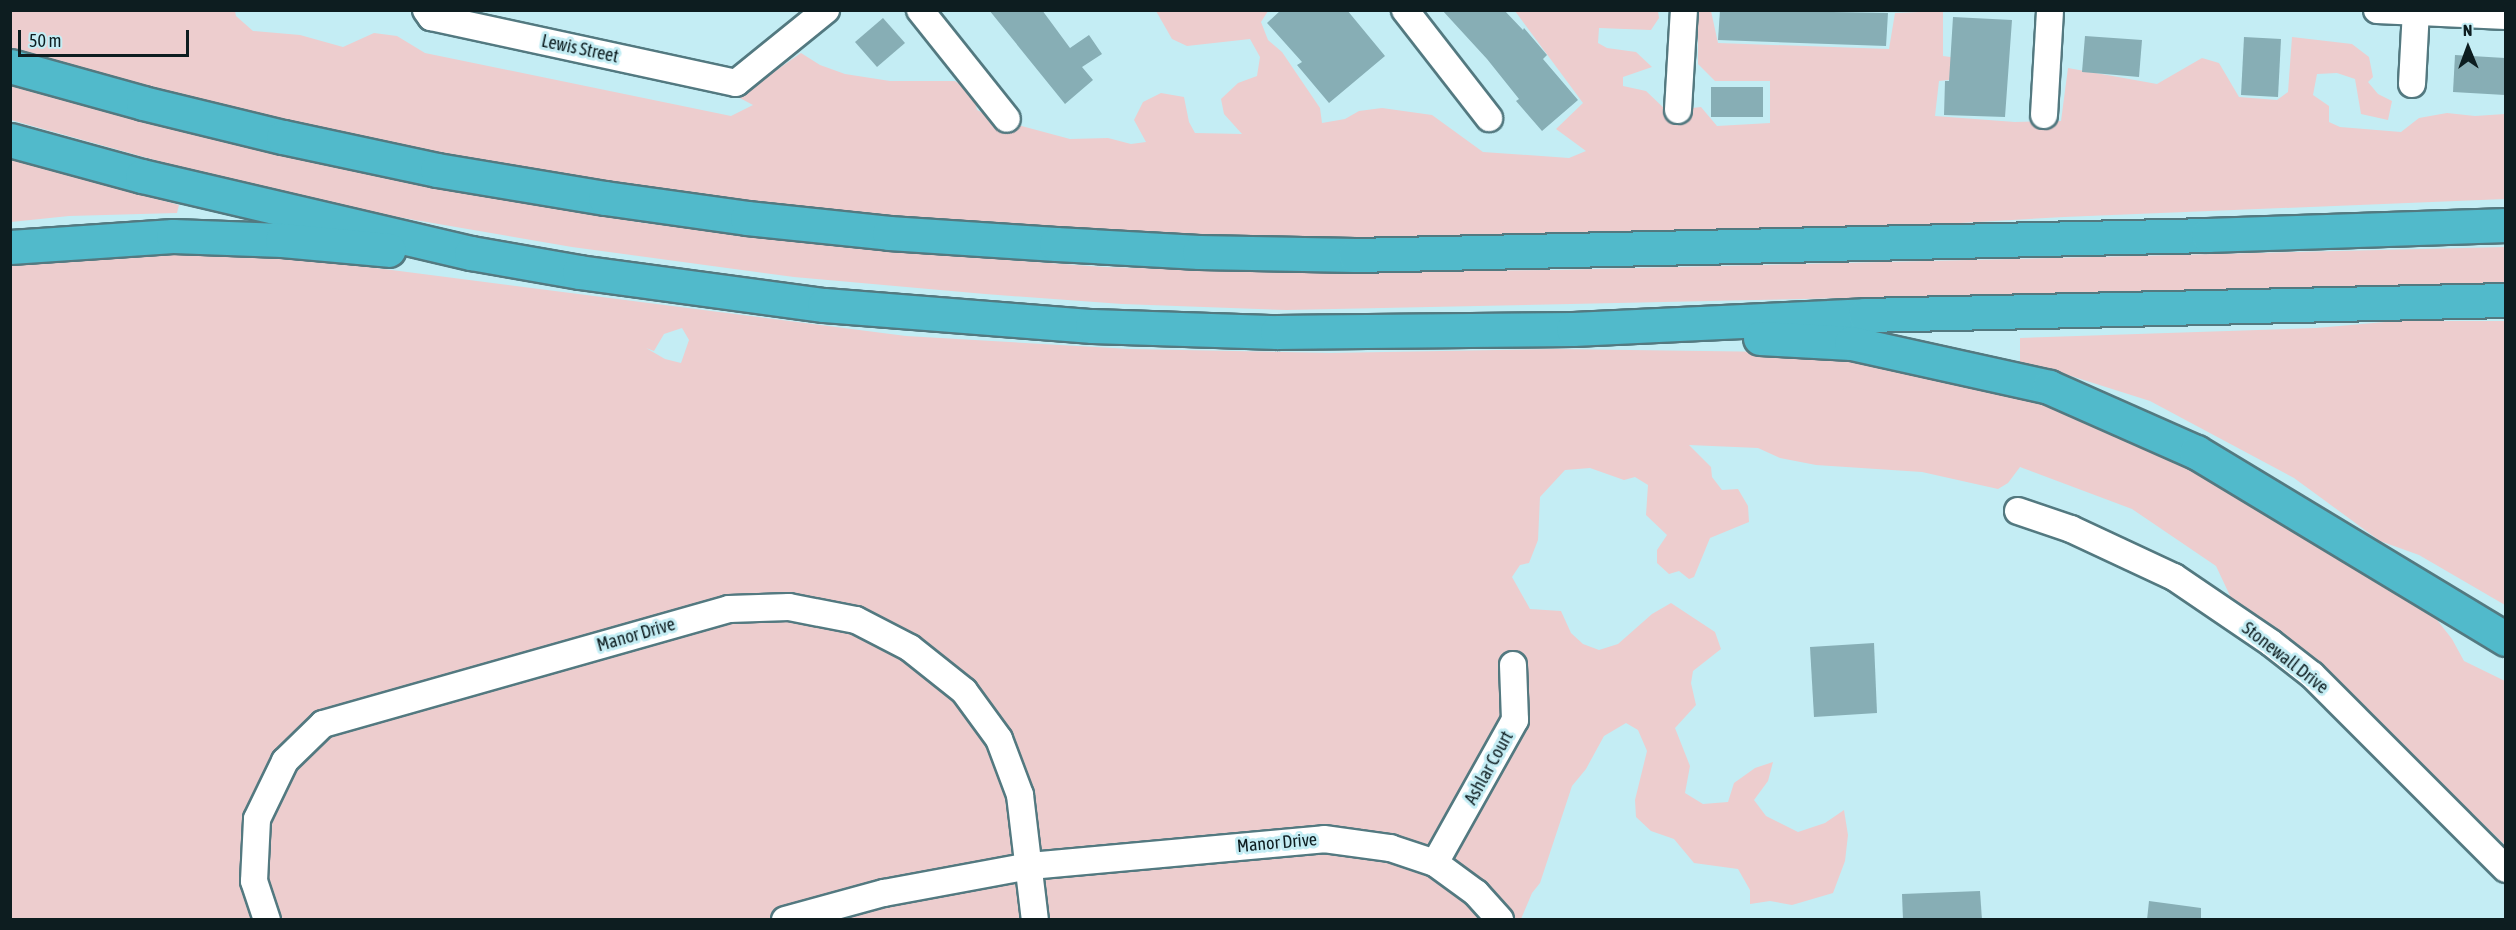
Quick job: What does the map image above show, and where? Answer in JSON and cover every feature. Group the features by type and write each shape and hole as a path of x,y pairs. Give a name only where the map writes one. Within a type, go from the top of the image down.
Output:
{"highway":[{"path":"10,66 143,104 448,172 605,198 747,218 1044,244 1199,252 1415,254 2208,235 2505,225"},
{"path":"10,140 142,176 471,254 579,272 824,305 996,320 1277,332 1573,329 1865,315 2505,300"},
{"path":"10,247 173,236 282,240 369,249 471,254"},
{"path":"1573,329 1851,343 2049,387 2196,452 2505,639"}],"street":[{"name":"Lewis Street","path":"426,10 432,17 736,83 826,10"},
{"path":"920,10 1007,119"},
{"path":"1405,10 1489,118"},
{"path":"1678,110 1684,10"},
{"path":"2044,115 2050,10"},
{"path":"2377,10 2505,16"},
{"path":"2412,84 2416,12"},
{"name":"Stonewall Drive","path":"2018,511 2071,529 2174,577 2271,643 2312,675 2505,869"},
{"name":"Manor Drive","path":"267,920 254,881 257,819 285,761 323,724 729,609 789,607 856,620 910,648 964,691 999,739 1020,795 1030,866"},
{"name":"Ashlar Court","path":"1436,863 1515,720 1513,665"},
{"name":"Manor Drive","path":"785,920 884,893 1030,866 1324,839 1390,848 1436,863 1476,893 1500,920"},
{"path":"1030,866 1035,920"}],"shaded area":[{"path":"10,11 235,11 236,16 253,31 300,35 343,47 374,33 397,36 425,53 731,116 753,105 738,97 801,53 820,65 845,74 890,81 955,81 973,93 977,110 996,119 1070,139 1108,138 1131,144 1146,142 1134,120 1143,102 1161,93 1184,97 1189,122 1195,133 1242,134 1224,114 1221,99 1238,83 1257,76 1260,57 1250,39 1187,46 1172,39 1156,11 1268,11 1261,22 1268,40 1282,52 1320,108 1322,123 1345,119 1359,111 1382,108 1432,115 1483,152 1569,158 1586,151 1556,129 1583,103 1515,11 1658,11 1659,18 1651,30 1599,28 1598,43 1607,48 1636,52 1652,67 1623,77 1623,86 1646,91 1667,111 1701,107 1717,126 1770,123 1770,81 1715,81 1698,64 1698,11 1711,11 1718,43 1889,49 1895,13 1943,11 1943,56 1994,63 1993,75 1939,81 1935,116 2015,122 2061,121 2068,68 2157,84 2202,58 2219,63 2239,97 2277,100 2288,92 2292,37 2352,44 2369,57 2373,77 2368,82 2378,94 2392,101 2388,120 2361,114 2355,79 2337,73 2317,74 2313,95 2329,106 2329,122 2340,127 2401,132 2419,118 2447,113 2475,116 2505,114 2505,199 2064,217 1908,226 1333,240 1176,237 892,218 728,199 498,164 360,139 205,103 11,51"},
{"path":"10,84 253,145 464,193 644,223 887,251 1103,267 1293,272 1553,270 2505,247 2505,284 1286,310 1122,304 985,294 794,277 572,247 380,214 169,164 11,120"},
{"path":"10,157 179,205 177,213 69,216 11,222"},
{"path":"213,247 906,336 1130,349 1330,353 1556,349 1778,352 1871,363 2025,397 2094,421 2184,461 2430,611 2452,639 2464,661 2505,681 2505,845 2280,631 2232,600 2216,566 2132,509 2020,467 2008,483 1998,489 1922,472 1816,465 1780,458 1758,448 1689,445 1711,467 1712,477 1722,490 1738,489 1748,506 1749,522 1710,538 1694,577 1689,579 1679,571 1669,574 1657,563 1657,550 1667,535 1646,515 1648,485 1635,477 1624,480 1590,468 1565,470 1540,497 1538,540 1529,563 1520,565 1512,577 1530,609 1561,611 1571,633 1583,644 1599,650 1618,644 1652,614 1671,603 1715,632 1721,649 1693,671 1691,683 1696,705 1675,728 1690,766 1685,793 1703,804 1728,802 1734,783 1755,768 1773,762 1768,781 1754,800 1766,816 1798,832 1825,823 1844,810 1848,835 1845,861 1833,893 1792,905 1770,901 1750,904 1750,890 1738,869 1694,863 1674,839 1651,831 1636,817 1635,800 1647,751 1638,730 1626,723 1604,736 1586,769 1572,786 1540,883 1532,893 1521,919 11,919 10,256","holes":["682,328 689,340 681,363 665,359 646,348 654,351 664,334"]},
{"path":"2397,321 2505,321 2505,605 2419,555 2380,541 2294,478 2150,401 2049,369 2020,369 2020,338 2316,328"}],"building":[{"path":"989,10 1042,10 1070,48 1089,35 1102,54 1082,67 1093,80 1065,104"},
{"path":"1281,10 1347,10 1385,56 1329,103 1297,65 1302,62 1267,23"},
{"path":"1442,10 1504,10 1523,30 1524,28 1547,55 1543,59 1578,100 1542,131 1516,101 1519,99 1487,59"},
{"path":"1720,10 1888,13 1886,46 1718,40"},
{"path":"1953,17 2012,20 2005,117 1944,115 1945,81 1949,81"},
{"path":"883,18 905,43 877,67 855,42"},
{"path":"2085,36 2142,40 2139,77 2082,72"},
{"path":"2244,37 2281,39 2278,97 2241,95"},
{"path":"2455,55 2505,58 2505,95 2453,92"},
{"path":"1711,87 1763,87 1763,117 1711,117"},
{"path":"1874,643 1877,713 1814,717 1810,647"},
{"path":"1980,891 1982,920 1903,920 1902,894"},
{"path":"2149,901 2201,908 2201,920 2147,920"}]}
